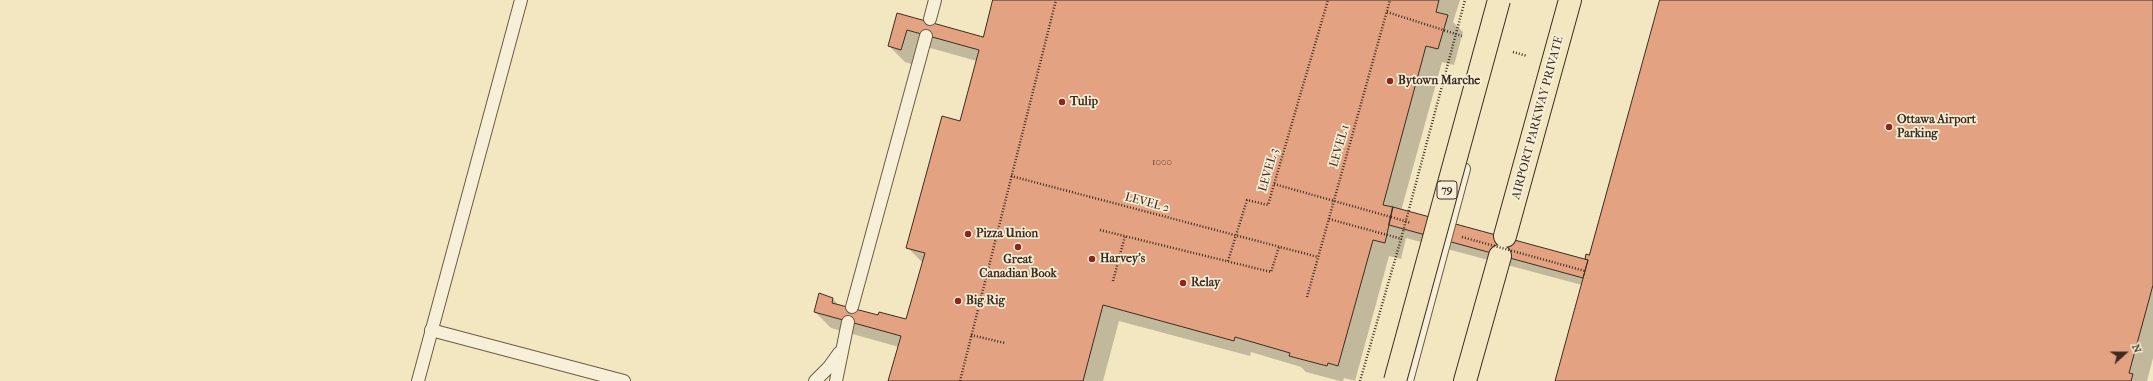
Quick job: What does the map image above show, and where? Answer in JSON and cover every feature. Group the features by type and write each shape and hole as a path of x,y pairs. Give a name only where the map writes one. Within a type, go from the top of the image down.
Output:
{"highway":[{"name":"79","path":"1395,381 1499,0"},
{"name":"AIRPORT PARKWAY PRIVATE","path":"1465,381 1570,0"}],"lane":[{"path":"418,381 521,0"},
{"path":"930,19 935,0"},
{"path":"1407,381 1509,0"},
{"path":"852,307 926,36"},
{"path":"836,381 848,322"},
{"path":"431,330 624,381"},
{"path":"815,381 829,367 841,351"}],"path":[{"path":"960,381 1056,0"},
{"name":"LEVEL 3","path":"1228,261 1247,200 1268,205 1328,0"},
{"name":"LEVEL 1","path":"1307,297 1390,0"},
{"path":"1360,381 1401,239 1466,0"},
{"name":"LEVEL 2","path":"1011,176 1318,257"},
{"path":"1274,184 1413,224"},
{"path":"1100,230 1270,272 1278,247"},
{"path":"1113,281 1125,236"},
{"path":"1458,236 1585,271"},
{"path":"971,335 1005,343"}],"building":[{"path":"993,0 1439,0 1436,12 1448,15 1438,49 1426,46 1383,205 1393,207 1385,243 1373,240 1338,366 1328,363 1327,366 1289,356 1290,353 1235,337 1234,341 1103,305 1083,381 888,381 901,336 814,312 819,293 833,298 832,303 878,315 879,312 906,319 925,253 906,248 942,116 960,121 979,50 907,30 901,50 888,46 897,13 983,37"},
{"name":"Ottawa Airport Parking","path":"1660,0 2153,0 2153,285 2129,373 2133,374 2131,381 1555,381 1588,260 1585,259 1586,254 1589,255"},
{"path":"1393,207 1588,260 1583,278 1389,225"}],"place":[{"name":"Bytown Marche","path":"1390,81"},
{"name":"Tulip","path":"1062,102"},
{"name":"Ottawa Airport Parking","path":"1889,127"},
{"name":"Pizza Union","path":"968,234"},
{"name":"Great Canadian Book","path":"1018,247"},
{"name":"Harvey's","path":"1092,259"},
{"name":"Relay","path":"1183,283"},
{"name":"Big Rig","path":"958,301"}]}
